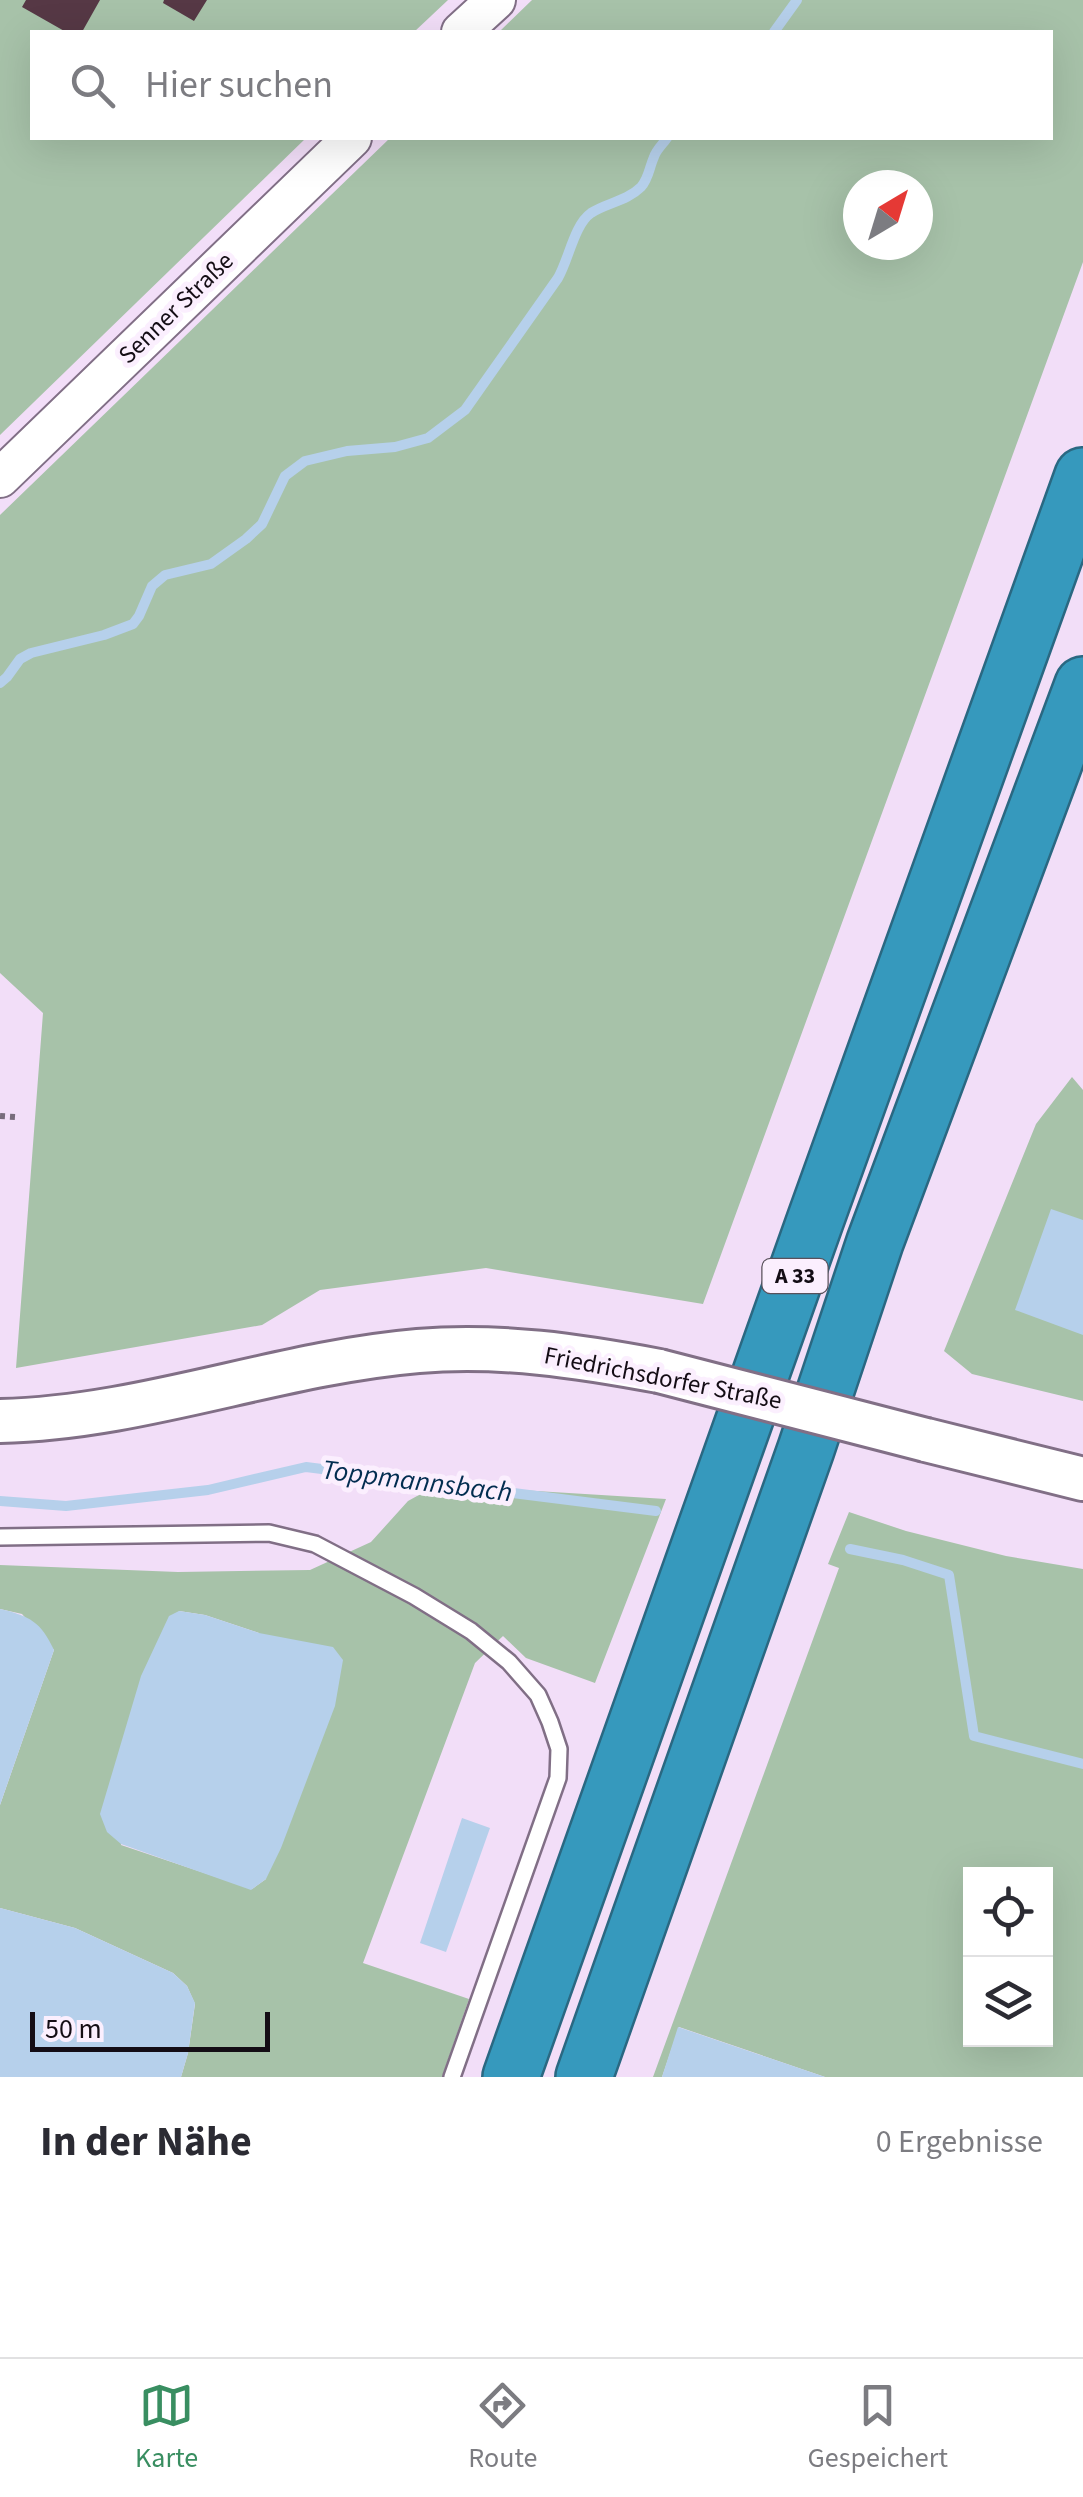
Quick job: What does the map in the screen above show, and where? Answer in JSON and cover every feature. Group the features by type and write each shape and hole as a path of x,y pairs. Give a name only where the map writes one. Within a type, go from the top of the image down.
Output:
{"highway":[{"name":"A 33","path":"511,2077 814,1220 1083,476"},
{"name":"A 33","path":"584,2077 875,1242 1083,685"}],"main road":[{"name":"Friedrichsdorfer Straße","path":"0,1421 104,1410 331,1364 414,1351 473,1347 527,1350 659,1371 1083,1479"}],"street":[{"path":"463,30 496,0"},
{"name":"Senner Straße","path":"0,478 350,140"}],"lane":[{"path":"0,1537 269,1534 314,1544 386,1580 471,1631 532,1687 550,1722 558,1750 558,1778 452,2077"}],"path":[{"path":"0,1116 16,1116"}],"green space":[{"path":"0,0 448,0 416,30 30,30 30,140 304,140 0,435"},
{"path":"532,0 1083,0 1083,262 703,1304 486,1268 320,1290 262,1325 16,1368 43,1013 0,973 0,515 388,140 1053,140 1053,30 501,30"},
{"path":"1072,1077 1083,1090 1083,1401 972,1374 944,1351 1036,1124"},
{"path":"437,1485 666,1499 595,1683 526,1658 503,1636 475,1663 363,1963 469,1999 442,2077 181,2077 195,2004 187,1986 173,1973 75,1928 0,1908 0,1805 54,1650 22,1614 0,1609 0,1565 178,1572 310,1570 371,1542 408,1501","holes":["179,1611 205,1615 259,1633 266,1879 252,1889 121,1845"]},
{"path":"849,1512 1006,1556 1083,1569 1083,2077 825,2077 679,2027 662,2077 653,2077 839,1568 828,1564"}],"water":[{"path":"1051,1209 1083,1220 1083,1335 1015,1310"},
{"path":"0,1609 33,1622 54,1650 0,1805"},
{"path":"179,1611 205,1615 259,1633 333,1647 343,1660 335,1706 281,1848 266,1879 251,1890 121,1844 107,1832 100,1814 141,1676 169,1616"},
{"path":"462,1818 490,1828 446,1952 420,1943"},
{"path":"0,1908 75,1928 173,1973 187,1986 195,2003 181,2077 0,2077"},
{"path":"678,2027 825,2077 662,2077"}],"building":[{"path":"26,0 100,0 83,30 62,30 22,7"},
{"path":"207,0 194,21 163,3"}],"waterway":[{"path":"775,30 797,0"},
{"path":"0,683 20,659 31,653 133,624 152,586 165,575 211,564 262,524 285,476 305,461 428,438 465,410 558,278 585,218 641,187 666,140"},
{"name":"Toppmannsbach","path":"0,1501 66,1506 208,1490 306,1467 656,1511"},
{"name":"Toppmannsbach","path":"850,1549 949,1575 974,1736 1083,1764"}]}
